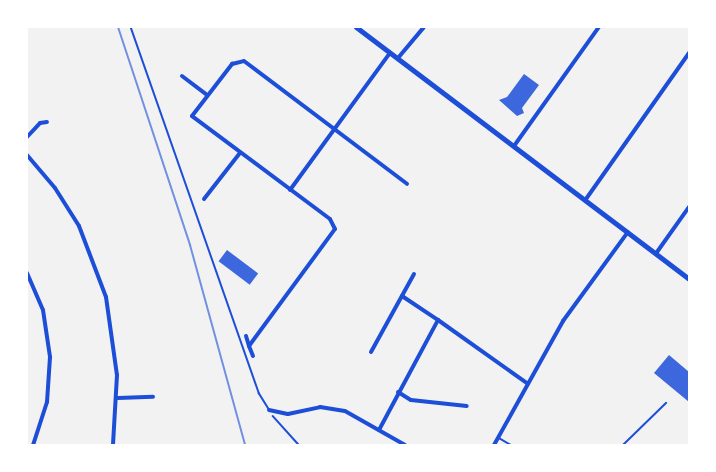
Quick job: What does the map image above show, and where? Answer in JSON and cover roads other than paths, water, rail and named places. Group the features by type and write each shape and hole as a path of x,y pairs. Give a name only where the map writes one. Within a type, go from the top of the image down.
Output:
{"main road":[{"path":"356,27 657,252 689,279"}],"street":[{"path":"398,58 424,27"},
{"path":"514,146 599,27"},
{"path":"290,190 390,53"},
{"path":"586,199 689,53"},
{"path":"249,346 335,232 330,219 192,116 193,111 232,63 244,61 407,184"},
{"path":"182,76 206,94"},
{"path":"27,137 40,123 47,122"},
{"path":"204,199 240,153"},
{"path":"27,155 69,209 96,266 113,327 118,398 113,445"},
{"path":"657,252 689,207"},
{"path":"494,445 579,297 628,231"},
{"path":"27,273 43,310 50,357 47,402 33,445"},
{"path":"371,352 414,274"},
{"path":"402,296 528,384"},
{"path":"379,430 438,320"},
{"path":"246,336 253,356"},
{"path":"398,393 411,400 467,406"},
{"path":"118,398 153,397"},
{"path":"269,410 288,414 331,407 405,445"}],"lane":[{"path":"131,27 259,393 269,410"},
{"path":"623,445 666,403"},
{"path":"499,438 511,445"}],"railway":[{"path":"118,27 190,245 245,445"}]}
